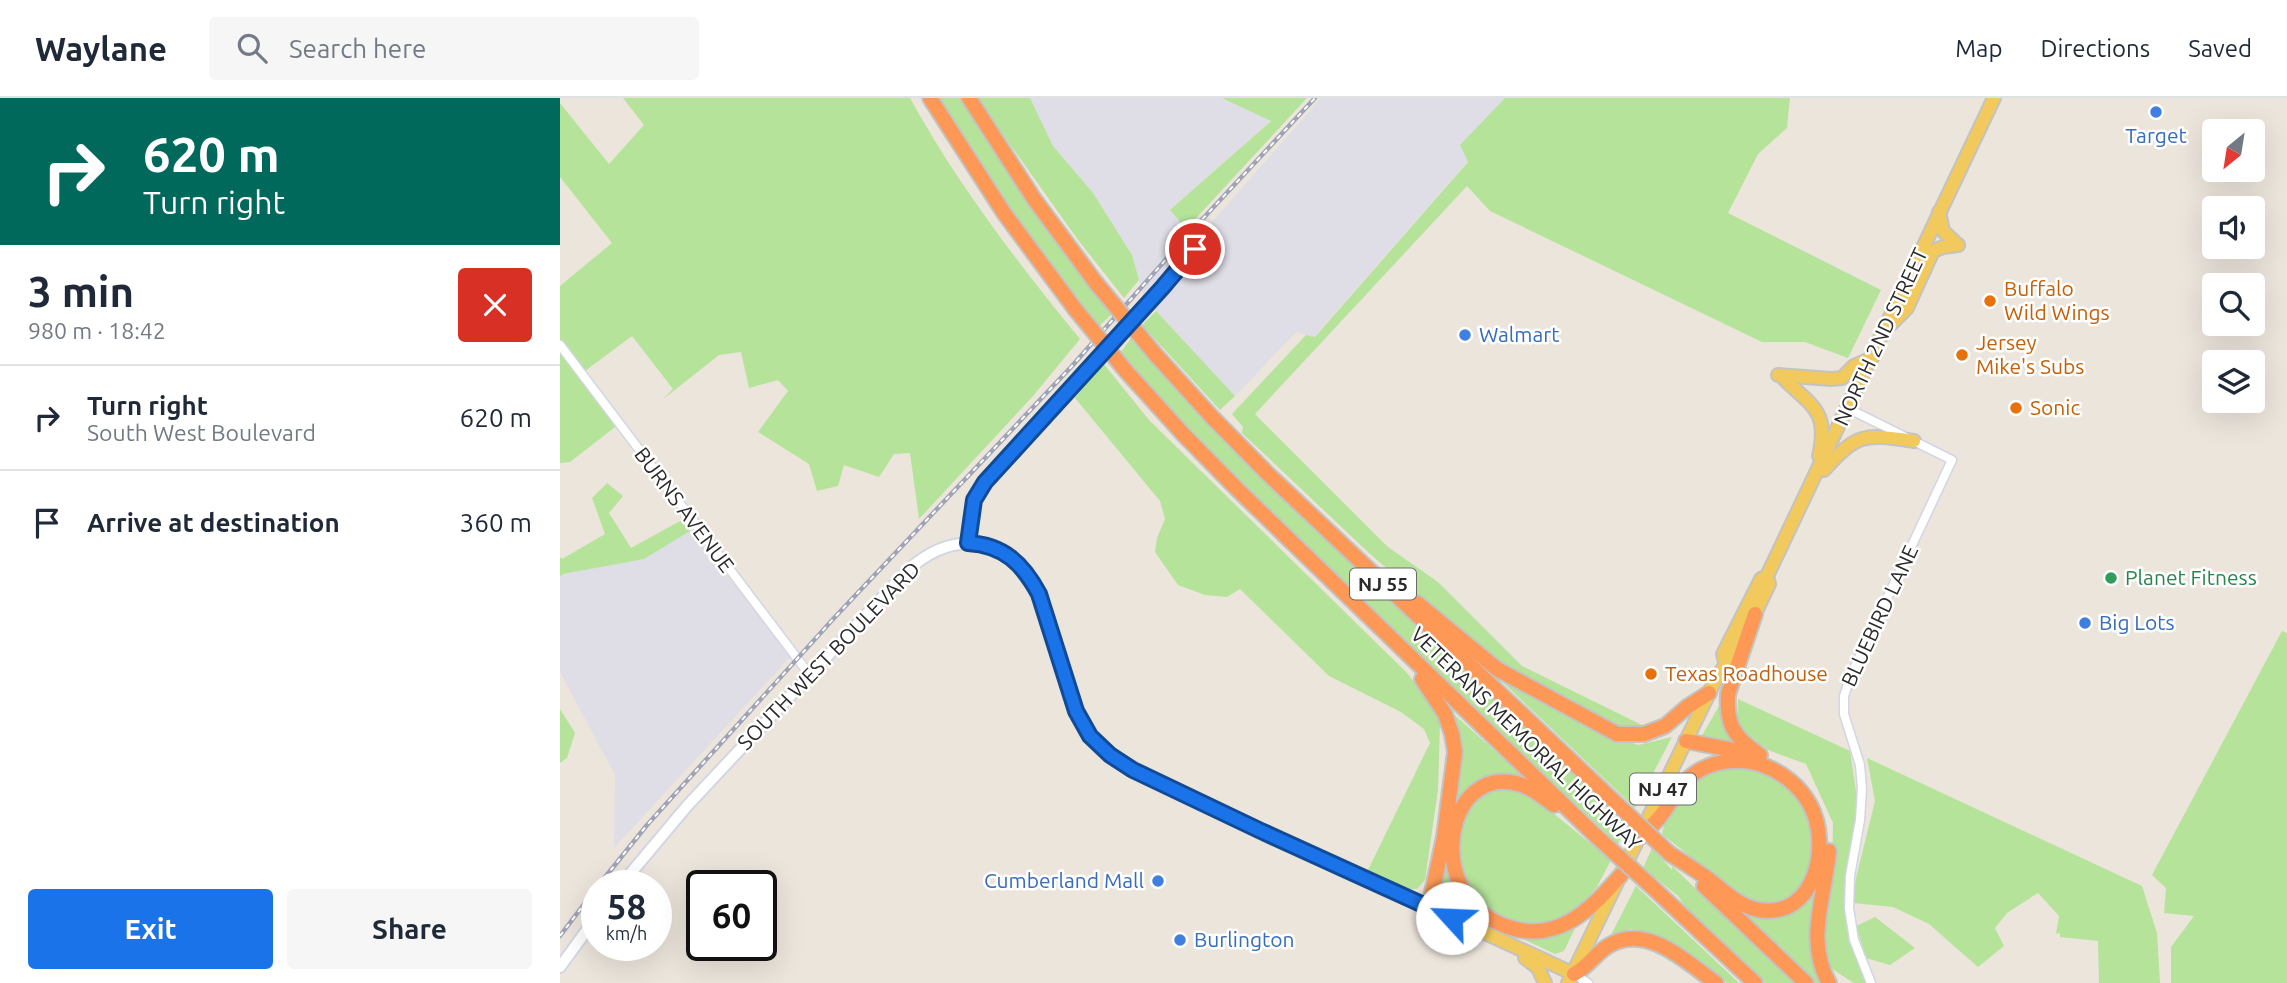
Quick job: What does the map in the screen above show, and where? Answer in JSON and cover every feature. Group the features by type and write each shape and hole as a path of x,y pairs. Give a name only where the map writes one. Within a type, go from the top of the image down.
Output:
{"highway":[{"name":"VETERANS MEMORIAL HIGHWAY","path":"930,98 1004,213 1075,309 1192,444 1322,574 1596,836 1755,983"},
{"name":"VETERANS MEMORIAL HIGHWAY","path":"969,98 1034,199 1097,283 1155,354 1211,416 1289,494 1806,983"},
{"path":"1289,494 1483,659 1605,729 1628,735 1655,730 1675,720 1687,707 1709,694"},
{"path":"1322,574 1418,674 1436,697 1450,724 1455,743 1454,769 1444,837 1429,907"},
{"path":"1755,614 1728,694 1727,706 1728,719 1741,742 1760,755"},
{"path":"1686,741 1760,755 1781,763 1809,787 1824,815 1830,842 1816,945 1829,983"},
{"path":"1640,837 1660,817 1677,790 1690,776 1709,766 1730,761 1755,763 1785,777 1795,785 1810,805 1819,832 1820,855 1811,882 1795,902 1776,910 1745,906 1670,854"},
{"path":"1596,836 1530,789 1513,783 1500,783 1476,792 1464,804 1453,832 1451,853 1456,876 1470,900 1494,921 1525,931 1549,930 1567,924 1583,914 1622,875"},
{"path":"1571,980 1615,942 1643,939 1667,949 1716,983"}],"main road":[{"name":"NORTH 2ND STREET","path":"1725,662 1723,654 1743,612 1761,579 1767,576 1814,480 1994,98"},
{"path":"1887,326 1907,308 1933,251 1958,245 1943,231 1939,212"},
{"path":"1814,480 1824,435 1822,417 1781,377 1842,378 1854,366 1872,358"},
{"path":"1814,480 1844,448 1863,436 1878,435 1914,441"},
{"name":"NORTH 2ND STREET","path":"1571,980 1725,662 1731,658 1755,614 1769,584 1767,576"},
{"path":"1429,907 1499,940 1571,980"},
{"path":"1499,940 1538,968 1545,983"}],"street":[{"path":"1195,249 985,482 974,500 968,543 986,546 1005,554 1021,565 1032,579 1076,711 1090,736 1110,755 1133,770 1273,837 1429,907"},
{"name":"BURNS AVENUE","path":"560,345 809,674"},
{"path":"1847,408 1914,441"},
{"name":"BLUEBIRD LANE","path":"1871,983 1854,940 1849,908 1850,876 1860,820 1862,789 1860,765 1844,714 1844,696 1851,675 1952,460 1914,441"},
{"name":"SOUTH WEST BOULEVARD","path":"633,870 687,806 917,562 936,550 968,543"},
{"path":"560,967 581,938"},
{"path":"1571,980 1588,983"}],"shaded area":[{"path":"1030,98 1222,98 1271,120 1170,210 1197,239 1321,98 1505,98 1460,145 1468,161 1314,337 1296,332 1235,396 1144,298 1132,255 1093,193 1053,146"},
{"path":"690,531 792,655 614,848 615,775 560,672 560,577 563,574 644,559"}],"green space":[{"path":"623,98 910,98 989,222 1080,339 1033,396 919,519 910,453 894,454 879,477 844,465 838,486 817,491 809,464 758,432 788,391 778,380 749,388 741,352 719,355 662,400 673,389 632,336 581,374 619,424 570,462 560,463 560,286 612,243 560,177 560,103 609,164 644,125"},
{"path":"934,98 963,98 1111,315 1098,327 1055,277"},
{"path":"977,98 1030,98 1053,146 1093,193 1132,255 1139,280 1124,298 1078,240"},
{"path":"1222,98 1307,98 1186,229 1170,210 1271,121"},
{"path":"1505,98 1790,98 1787,128 1758,154 1728,213 1881,290 1848,358 1805,342 1762,342 1490,211 1467,186 1255,414 1388,547 1438,582 1522,666 1648,728 1620,728 1494,660 1370,554 1242,433 1243,427 1232,414 1306,335 1315,337 1468,162 1460,145"},
{"path":"1156,311 1235,396 1220,410 1142,325"},
{"path":"1131,338 1234,451 1611,807 1597,806 1625,825 1618,844 1306,550 1158,401 1119,355"},
{"path":"1103,363 1149,420 1407,673 1437,711 1440,724 1438,790 1425,880 1417,889 1405,889 1368,870 1430,743 1424,729 1401,712 1329,676 1240,589 1227,597 1205,595 1178,585 1155,552 1157,538 1165,519 1160,501 1075,398"},
{"path":"607,483 623,496 609,513 631,548 682,520 690,531 644,559 563,574 560,577 560,557 562,559 605,534 592,498"},
{"path":"2282,631 2287,633 2287,983 2171,983 2171,947 2194,916 2164,913 2166,888 2152,875"},
{"path":"1493,673 1588,727 1638,745 1672,737 1635,808"},
{"path":"1738,699 1850,751 1858,805 1848,859 1844,910 1850,941 1868,983 1854,983 1832,969 1822,952 1832,867 1833,823 1806,764 1768,750 1737,726"},
{"path":"1722,701 1736,744 1700,739"},
{"path":"560,709 575,733 567,758 560,763"},
{"path":"1450,711 1530,782 1511,778 1451,815 1461,743"},
{"path":"1867,758 2142,886 2157,933 2160,983 2099,983 2098,941 2060,937 2060,933 2056,934 2059,916 2038,893 2007,913 1995,928 2004,946 1978,967 1929,924 1893,907 1853,903 1856,878 1875,801"},
{"path":"1748,765 1774,775 1797,793 1810,821 1814,853 1807,881 1789,898 1771,905 1745,900 1662,834 1665,821 1688,782 1717,769"},
{"path":"1501,787 1527,792 1611,860 1597,887 1571,917 1551,925 1522,927 1492,916 1462,884 1458,837 1467,814 1482,796"},
{"path":"1652,848 1672,870 1672,866 1795,983 1765,983 1689,912 1678,896 1643,868"},
{"path":"1446,853 1481,918 1437,899"},
{"path":"1819,885 1811,916 1810,954 1824,983 1814,983 1739,912 1790,912"},
{"path":"1636,886 1739,983 1727,983 1656,935 1631,929 1611,935"},
{"path":"1875,917 1915,948 1890,965 1866,958 1856,926"},
{"path":"1576,926 1564,951 1555,954 1523,939"}],"railway":[{"path":"611,870 647,825 835,617 1072,366 1183,240 1315,98"},
{"path":"560,936 581,908"}],"place":[{"name":"Target","path":"2156,112"},
{"name":"Buffalo Wild Wings","path":"1990,301"},
{"name":"Walmart","path":"1465,335"},
{"name":"Jersey Mike's Subs","path":"1962,355"},
{"name":"Sonic","path":"2016,408"},
{"name":"Planet Fitness","path":"2111,578"},
{"name":"Big Lots","path":"2085,623"},
{"name":"Texas Roadhouse","path":"1651,674"},
{"name":"Cumberland Mall","path":"1158,881"},
{"name":"Burlington","path":"1180,940"}],"route":[{"path":"1195,249 985,482 972,507 968,543 976,543 1005,554 1021,565 1032,579 1076,711 1090,736 1110,755 1133,770 1364,880 1452,918"}]}
